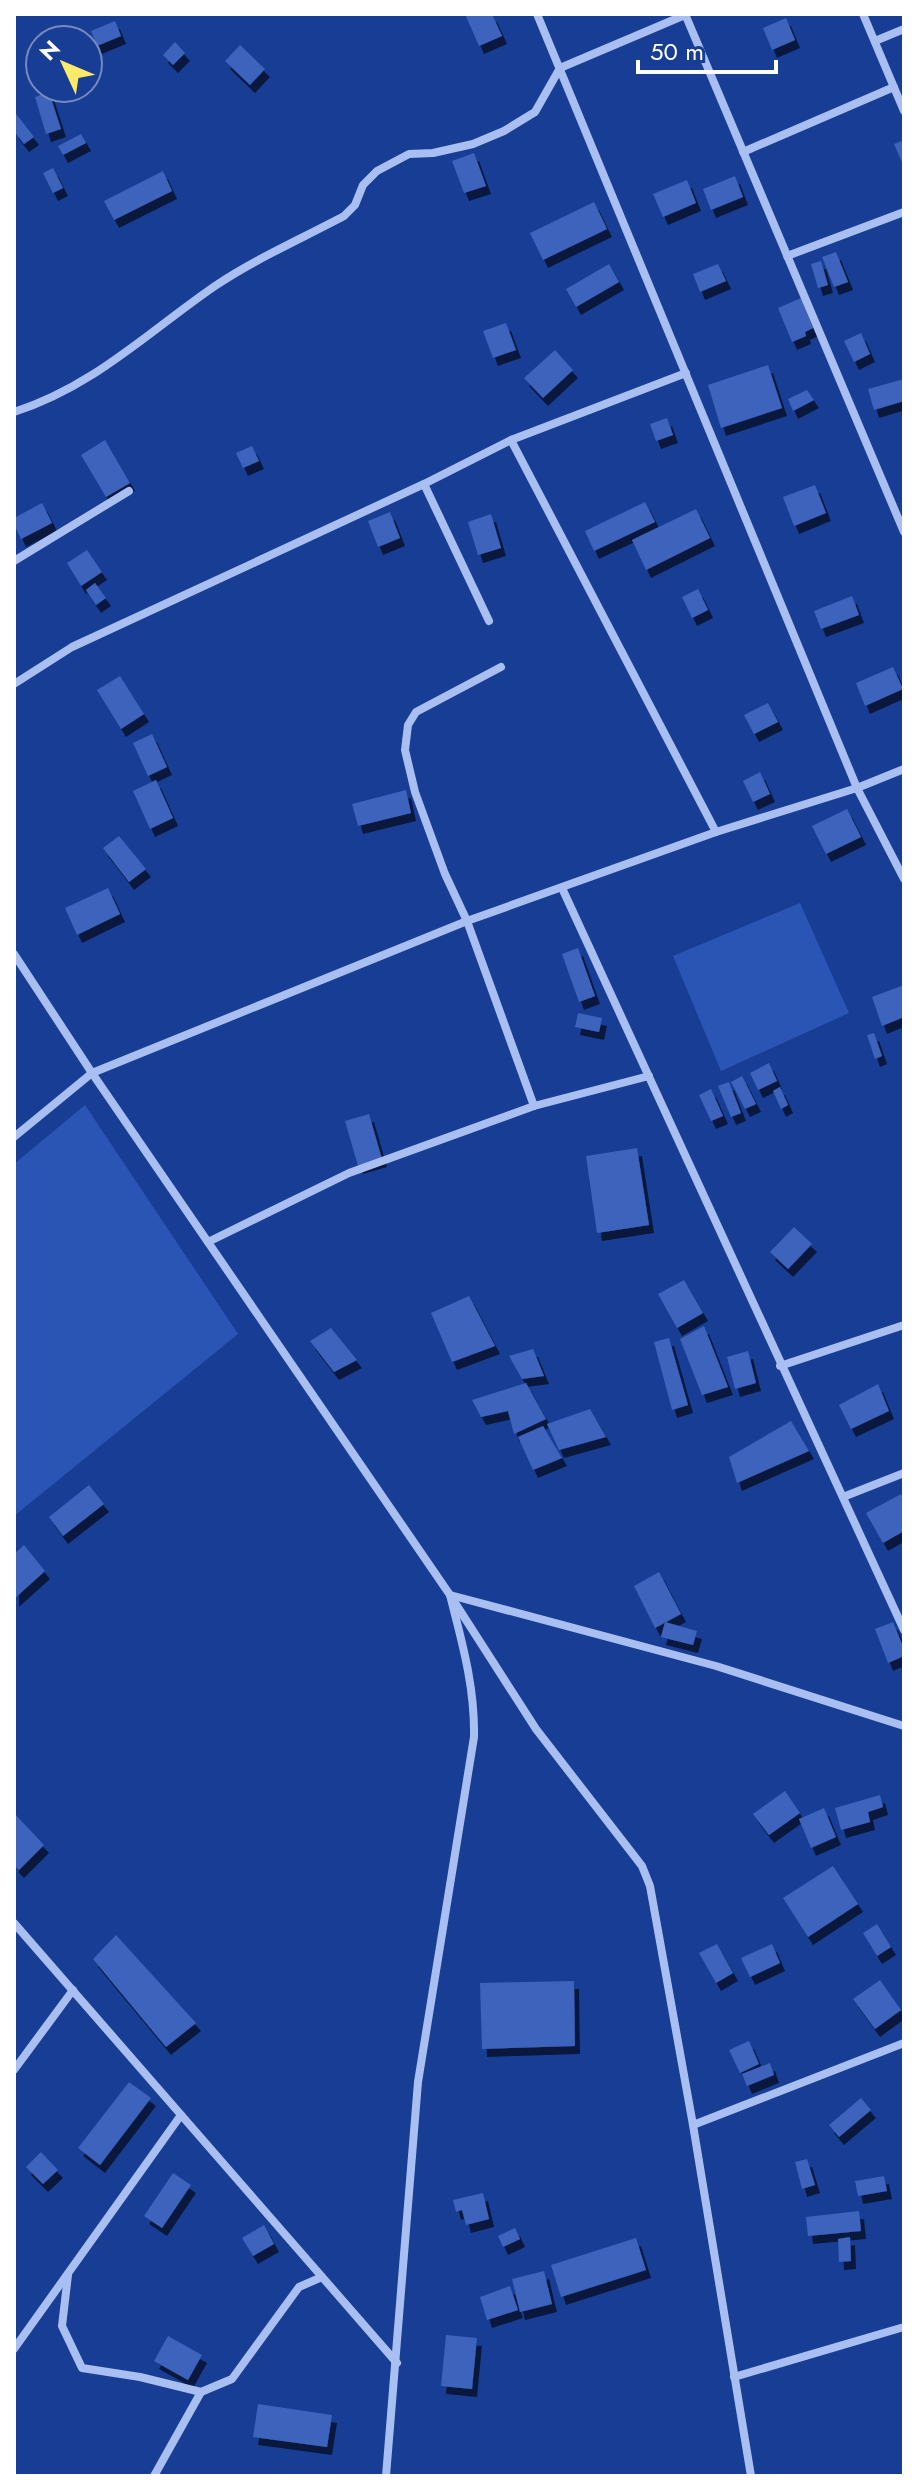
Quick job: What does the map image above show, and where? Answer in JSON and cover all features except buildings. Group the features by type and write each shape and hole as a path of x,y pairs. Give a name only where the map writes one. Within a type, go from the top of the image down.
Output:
{"street":[{"path":"537,14 857,788 904,879"},
{"path":"14,412 39,404 101,372 217,285 344,216 355,205 363,185 377,171 409,154 433,153 473,144 504,131 535,112 560,68 685,14 904,532"},
{"path":"863,14 904,111"},
{"path":"875,41 904,29"},
{"path":"743,152 894,87"},
{"path":"787,256 904,212"},
{"path":"14,684 72,647 424,484 511,440 686,373"},
{"path":"511,440 716,832"},
{"path":"424,484 489,621"},
{"path":"14,561 129,491"},
{"path":"501,667 416,712 408,725 405,750 415,792 445,874 467,921 534,1106"},
{"path":"14,1137 92,1073 467,921 716,832 857,788 904,769"},
{"path":"562,888 904,1630"},
{"path":"14,954 92,1073 450,1595 536,1729 642,1866 650,1886 693,2125 751,2476"},
{"path":"208,1242 349,1173 534,1106 649,1076"},
{"path":"780,1366 904,1325"},
{"path":"843,1497 904,1473"},
{"path":"450,1595 716,1666 904,1726"},
{"path":"386,2476 418,2082 474,1737 468,1663 450,1595"},
{"path":"14,1923 397,2363"},
{"path":"14,2070 73,1990"},
{"path":"693,2125 904,2043"},
{"path":"14,2349 181,2115"},
{"path":"68,2274 62,2326 82,2368 140,2377 201,2392 232,2379 299,2287 322,2277"},
{"path":"734,2377 904,2327"},
{"path":"154,2476 201,2392"}],"shaded area":[{"path":"800,903 849,1013 721,1071 673,956"},
{"path":"85,1105 238,1334 14,1516 14,1164"}]}
